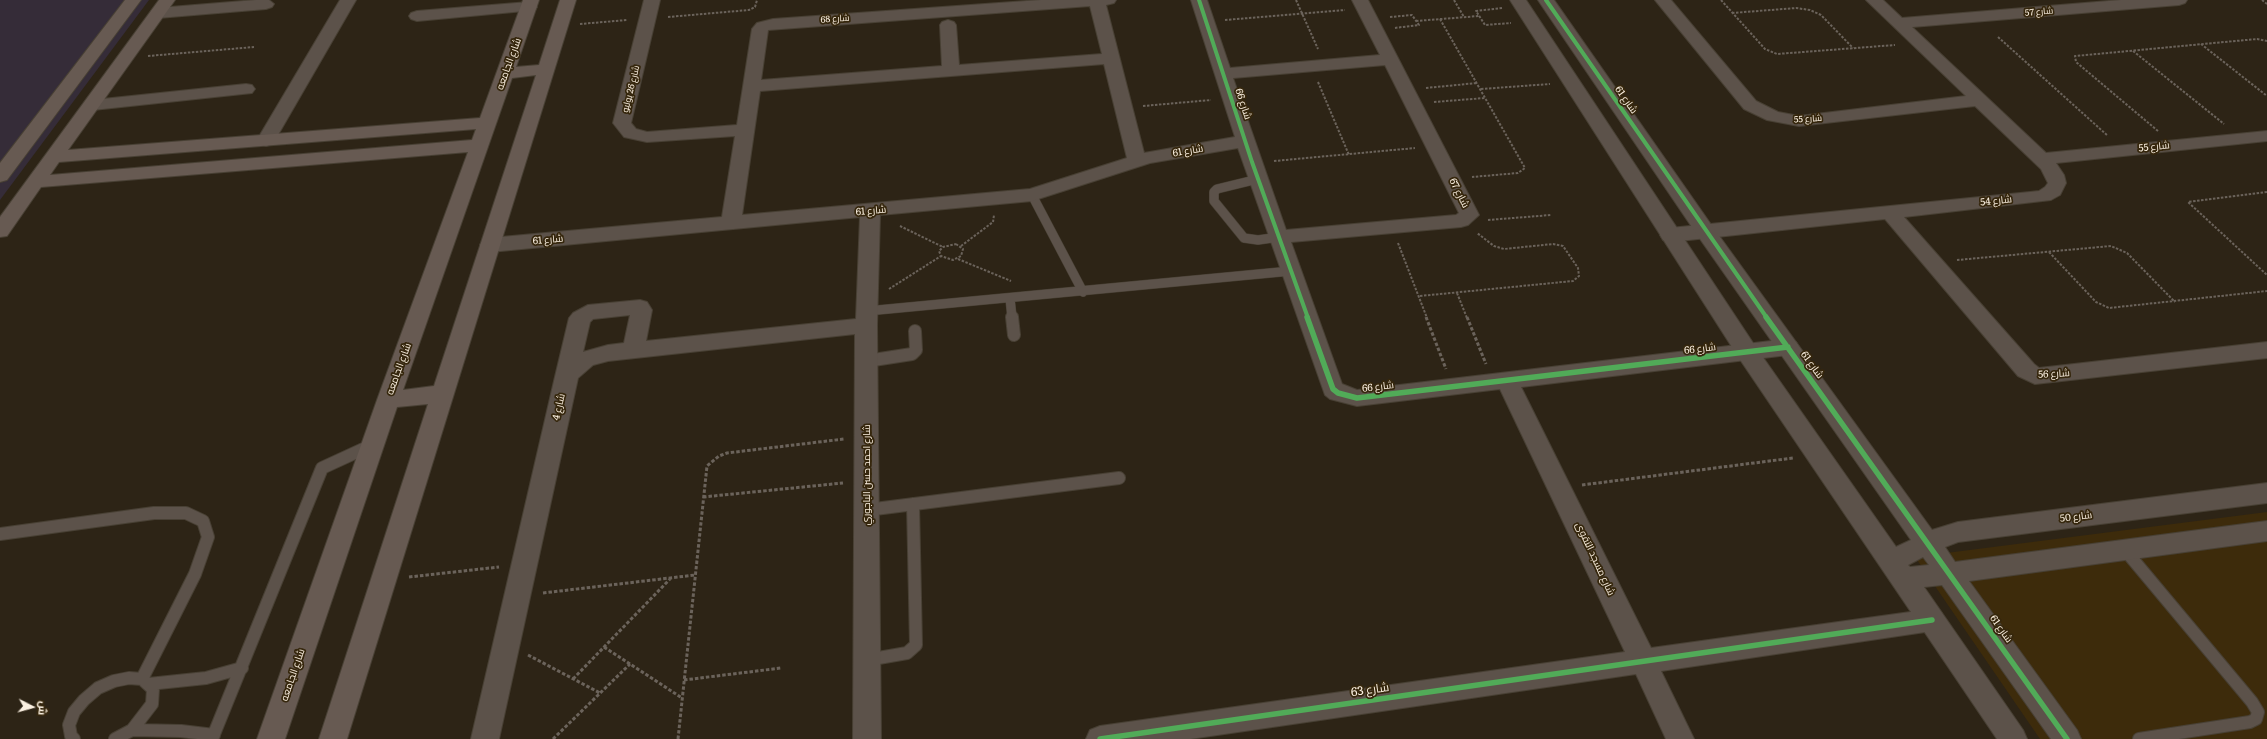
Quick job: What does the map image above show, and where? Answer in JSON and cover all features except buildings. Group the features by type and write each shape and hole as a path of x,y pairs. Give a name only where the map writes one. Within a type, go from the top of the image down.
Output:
{"main road":[{"path":"0,176 6,162 133,0"},
{"path":"333,739 441,394 568,0"},
{"name":"شارع الجامعه","path":"271,739 388,400 530,4"},
{"path":"0,231 163,6"},
{"path":"506,73 546,69"},
{"path":"54,157 487,123"},
{"path":"35,182 479,145"},
{"path":"388,400 441,394"}],"street":[{"path":"266,140 348,0"},
{"name":"شارع 26 يوليو","path":"652,0 622,123 625,128 630,132 647,137 745,130"},
{"path":"1102,0 1111,58 1137,161"},
{"name":"شارع 68","path":"731,224 760,29 766,25 1102,0"},
{"name":"شارع 66","path":"1199,0 1255,171 1333,389 1338,393 1357,398 1788,347"},
{"name":"شارع 61","path":"1546,0 1705,230 2067,739"},
{"name":"شارع 55","path":"1663,0 1750,104 1773,116 1799,121 1980,100"},
{"name":"شارع 54","path":"1670,235 1705,230 2044,196 2053,191 2057,184 2055,175 2041,159 1874,0"},
{"name":"شارع 57","path":"1899,23 2121,2 2179,0"},
{"path":"163,6 266,4"},
{"path":"417,16 530,4"},
{"path":"1524,9 1747,352 1820,455 2013,739"},
{"name":"شارع 67","path":"1279,237 1392,227 1465,218 1452,179 1367,14"},
{"path":"948,25 951,70"},
{"path":"751,86 1111,58"},
{"path":"1224,74 1390,59"},
{"path":"92,104 246,89"},
{"name":"شارع 55","path":"2041,159 2267,136"},
{"name":"شارع 61","path":"490,245 731,224 1032,195 1137,161 1246,141"},
{"name":"شارع احمد حسن الباجوري","path":"867,739 866,480 867,313 870,211"},
{"name":"شارع 56","path":"1889,212 2026,370 2034,376 2267,350"},
{"path":"565,380 580,318 588,312 640,307 641,310 634,350"},
{"name":"شارع 4","path":"485,739 565,380 569,373 586,359 596,355 867,313"},
{"name":"شارع مسجد التقوى","path":"1500,381 1561,488 1680,739"},
{"name":"شارع 50","path":"1898,570 1929,543 1958,532 2267,493"},
{"path":"1898,570 1950,573 2267,531"},
{"name":"شارع 63","path":"1100,739 1141,736 1643,661 1932,620"}],"lane":[{"path":"1255,171 1217,189 1214,192 1214,201 1244,238 1258,240 1279,237"},
{"path":"1032,195 1083,292"},
{"path":"867,313 1291,272"},
{"path":"1010,298 1014,335"},
{"path":"867,361 912,354 916,350 915,331"},
{"path":"123,736 181,731 213,737 322,468 373,445"},
{"path":"867,510 1119,478"},
{"path":"867,660 906,653 916,645 913,504"},
{"path":"0,534 154,513 186,513 203,521 208,537 195,574 146,681"},
{"path":"2125,550 2252,702 2258,712 2256,719 2250,722 2140,739"},
{"path":"74,739 71,736 69,725 74,712 84,700 98,688 114,681 129,678 146,681 206,678 242,668"},
{"path":"123,736 141,720 152,704 153,689 146,681"}],"path":[{"path":"1296,0 1349,154"},
{"path":"1454,0 1464,17"},
{"path":"1720,0 1766,49 1771,52 1789,54 1919,43"},
{"path":"2262,0 2267,4"},
{"path":"1732,13 1796,8 1810,10 1821,15 1853,48"},
{"path":"1524,9 1486,25 1479,16 1478,10 1524,9"},
{"path":"1206,21 1302,14 1367,14 1412,16 1419,26 1367,14"},
{"path":"1416,21 1479,16"},
{"path":"1440,19 1525,168 1518,173 1452,179"},
{"path":"1998,37 2124,150"},
{"path":"2175,145 2074,60 2076,56 2257,39 2267,41"},
{"path":"2201,44 2267,96"},
{"path":"126,58 254,47"},
{"path":"2132,50 2243,138"},
{"path":"1481,90 1571,82"},
{"path":"1410,97 1477,83"},
{"path":"1410,97 1486,98"},
{"path":"1124,108 1231,98"},
{"path":"1255,171 1349,154 1435,146"},
{"path":"2267,192 2188,202 2267,275"},
{"path":"961,246 992,222 994,211 990,200"},
{"path":"870,211 943,247"},
{"path":"1465,218 1494,220 1551,215"},
{"path":"1420,296 1573,281 1579,276 1578,268 1563,246 1554,244 1499,248 1465,218"},
{"path":"1392,227 1420,296 1452,386"},
{"path":"952,244 961,246 964,252 958,258 948,260 941,256 939,251 943,247 952,244"},
{"path":"1932,262 2108,246 2120,248 2127,253 2175,302"},
{"path":"2049,251 2096,302 2104,307 2117,308 2267,292"},
{"path":"867,313 941,256"},
{"path":"958,258 1045,295"},
{"path":"1457,293 1500,381"},
{"path":"678,739 707,466 719,456 727,453 867,436"},
{"path":"1561,488 1820,455"},
{"path":"703,497 866,480"},
{"path":"384,579 524,564"},
{"path":"517,596 695,575"},
{"path":"573,679 671,578"},
{"path":"506,643 600,693"},
{"path":"604,647 682,698"},
{"path":"553,739 630,664"},
{"path":"684,680 781,668"}],"shaded area":[{"path":"0,0 149,0 0,200"},
{"path":"2267,512 2267,739 2040,739 1915,557"}],"cycle path":[{"path":"1199,0 1252,162 1333,389 1338,393 1357,398 1788,347"},
{"path":"1546,0 1705,231 2067,739"},
{"path":"1100,739 1932,620"}]}
